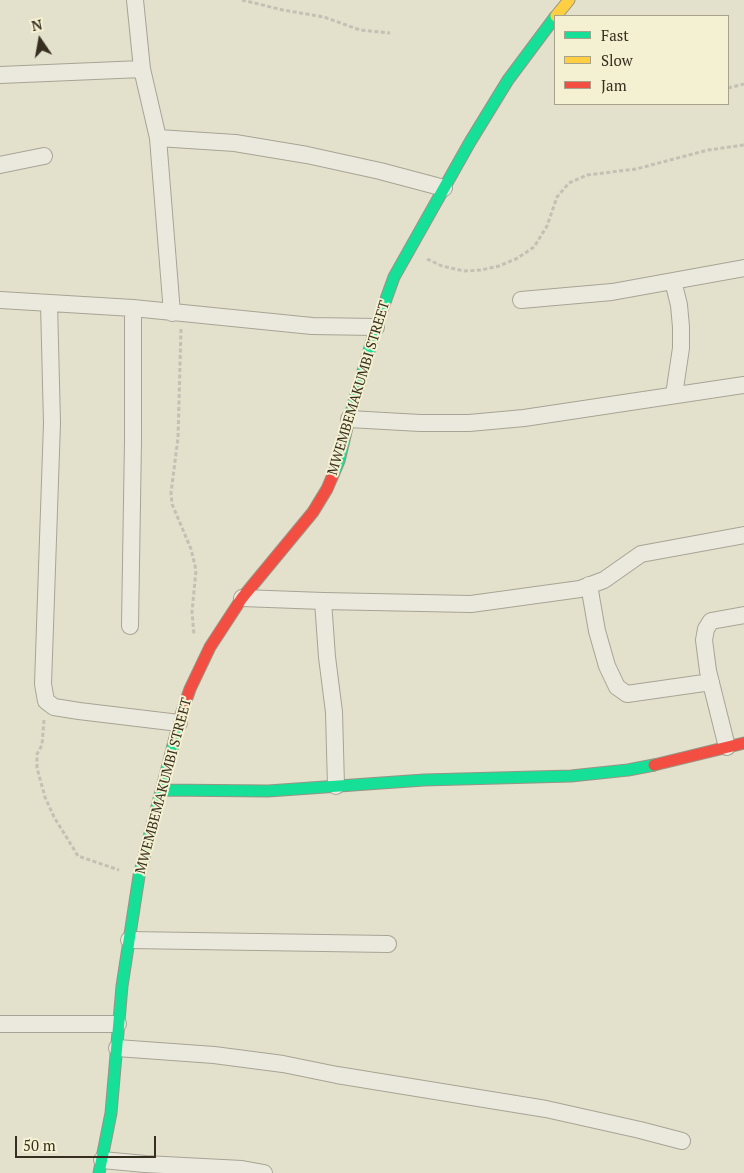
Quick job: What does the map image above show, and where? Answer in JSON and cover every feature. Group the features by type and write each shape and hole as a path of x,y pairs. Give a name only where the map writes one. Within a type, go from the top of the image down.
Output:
{"street":[{"path":"135,0 142,68 158,138 177,313"},
{"name":"MWEMBEMAKUMBI STREET","path":"558,15 569,0"},
{"name":"MWEMBEMAKUMBI STREET","path":"101,1166 111,1113 118,1024 139,876 179,723 190,689 210,647 242,598 313,512 327,489 339,461 349,419 376,327 394,277 470,142 508,80 554,20"},
{"path":"0,75 142,68"},
{"path":"158,138 235,143 307,155 380,171 444,188"},
{"path":"0,165 44,156"},
{"path":"522,300 612,292 744,268"},
{"path":"673,281 679,305 681,327 681,348 674,395"},
{"path":"0,300 133,308 312,326 376,327"},
{"path":"49,303 52,423 43,684 46,701 54,707 79,712 179,723"},
{"path":"130,626 133,308"},
{"path":"349,419 420,423 469,423 524,418 744,385"},
{"path":"242,598 323,602 471,604 561,592 589,586 604,580 640,554 744,536"},
{"path":"589,586 597,631 607,666 617,687 627,694 711,682"},
{"path":"323,602 334,712 336,786"},
{"path":"162,790 268,791 424,780 571,776 628,770 739,748 711,682 704,640 706,629 711,621 744,615"},
{"path":"129,940 388,944"},
{"path":"0,1024 118,1024"},
{"path":"117,1048 283,1064 337,1075 546,1109 682,1141"},
{"path":"101,1166 145,1164 242,1169 264,1173"}],"path":[{"path":"242,0 324,18 360,30 390,32"},
{"path":"729,88 744,84"},
{"path":"408,251 442,266 464,271 499,266 516,259 534,247 548,226 557,197 569,183 587,175 636,169 708,150 744,145"},
{"path":"177,313 179,354 178,438 171,493 172,504 191,549 196,570 192,612 194,636 210,647"},
{"path":"46,701 42,744 37,754 37,768 45,797 54,817 78,856 139,876"}],"traffic: fast":[{"path":"333,475 339,461 349,419 376,327 394,277 470,142 508,80 554,18"},
{"path":"99,1173 111,1113 122,986 139,876 181,715"},
{"path":"162,790 268,791 424,780 571,776 628,770 654,765"}],"traffic: slow":[{"path":"557,15 569,0"}],"traffic: jam":[{"path":"181,715 190,689 210,647 242,598 313,512 333,475"},
{"path":"654,765 744,743"}]}
